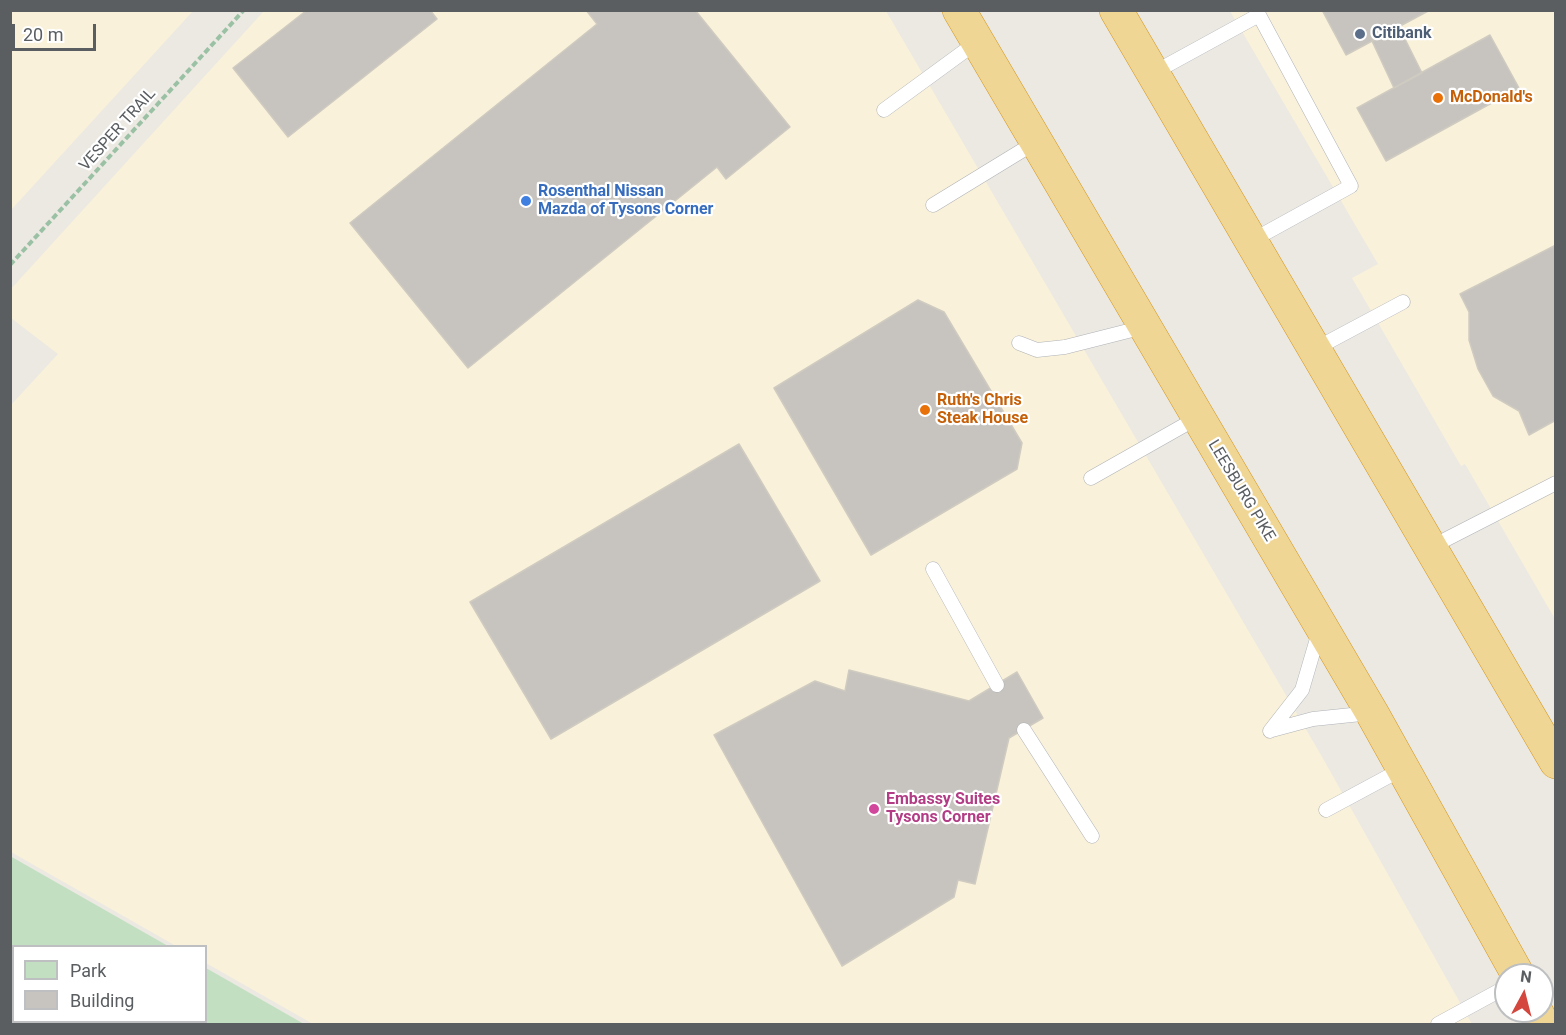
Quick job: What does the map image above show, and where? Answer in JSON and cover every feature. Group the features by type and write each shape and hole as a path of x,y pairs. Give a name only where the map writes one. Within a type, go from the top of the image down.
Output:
{"highway":[{"name":"LEESBURG PIKE","path":"959,10 1404,768 1511,963"},
{"path":"1116,10 1556,762"}],"lane":[{"path":"1153,73 1259,15 1351,186 1251,241"},
{"path":"884,110 978,42"},
{"path":"933,205 1036,142"},
{"path":"1315,349 1403,302"},
{"path":"1019,343 1037,350 1065,346 1144,327"},
{"path":"1091,478 1197,418"},
{"path":"1431,547 1556,483"},
{"path":"933,569 997,685"},
{"path":"1321,627 1302,690 1270,731 1313,718 1372,713"},
{"path":"1024,730 1092,836"},
{"path":"1326,810 1404,768"},
{"path":"1438,1024 1494,994"}],"path":[{"name":"VESPER TRAIL","path":"10,265 244,10"}],"shaded area":[{"path":"10,11 193,11 11,210"},
{"path":"264,11 886,11 1321,755 1472,1024 313,1024 207,964 207,945 174,945 11,852 11,405 58,354 11,318 10,290"},
{"path":"1230,11 1555,11 1555,619 1465,464 1461,466 1352,278 1378,264"}],"green space":[{"path":"10,856 166,945 12,945 12,1023 207,1023 207,969 304,1024 11,1024"}],"building":[{"path":"307,10 430,10 437,19 288,137 233,68"},
{"name":"Rosenthal Nissan Mazda of Tysons Corner","path":"586,10 695,10 790,127 726,179 717,167 468,368 350,223 597,24"},
{"name":"Citibank","path":"1322,10 1430,10 1346,55"},
{"path":"1399,27 1422,73 1394,88 1372,41"},
{"path":"1490,35 1519,88 1386,161 1357,108"},
{"path":"1556,245 1556,420 1529,435 1519,411 1493,396 1478,369 1469,340 1469,312 1460,294"},
{"path":"918,300 944,312 1022,443 1017,469 871,555 774,388"},
{"path":"739,444 820,581 551,739 470,602"},
{"name":"Embassy Suites Tysons Corner","path":"849,670 969,701 1017,672 1043,718 1009,738 975,884 958,880 954,897 842,966 714,735 815,681 845,691"}],"place":[{"name":"Citibank","path":"1360,34"},
{"name":"McDonald's","path":"1438,98"},
{"name":"Rosenthal Nissan Mazda of Tysons Corner","path":"526,201"},
{"name":"Ruth's Chris Steak House","path":"925,410"},
{"name":"Embassy Suites Tysons Corner","path":"874,809"}]}
